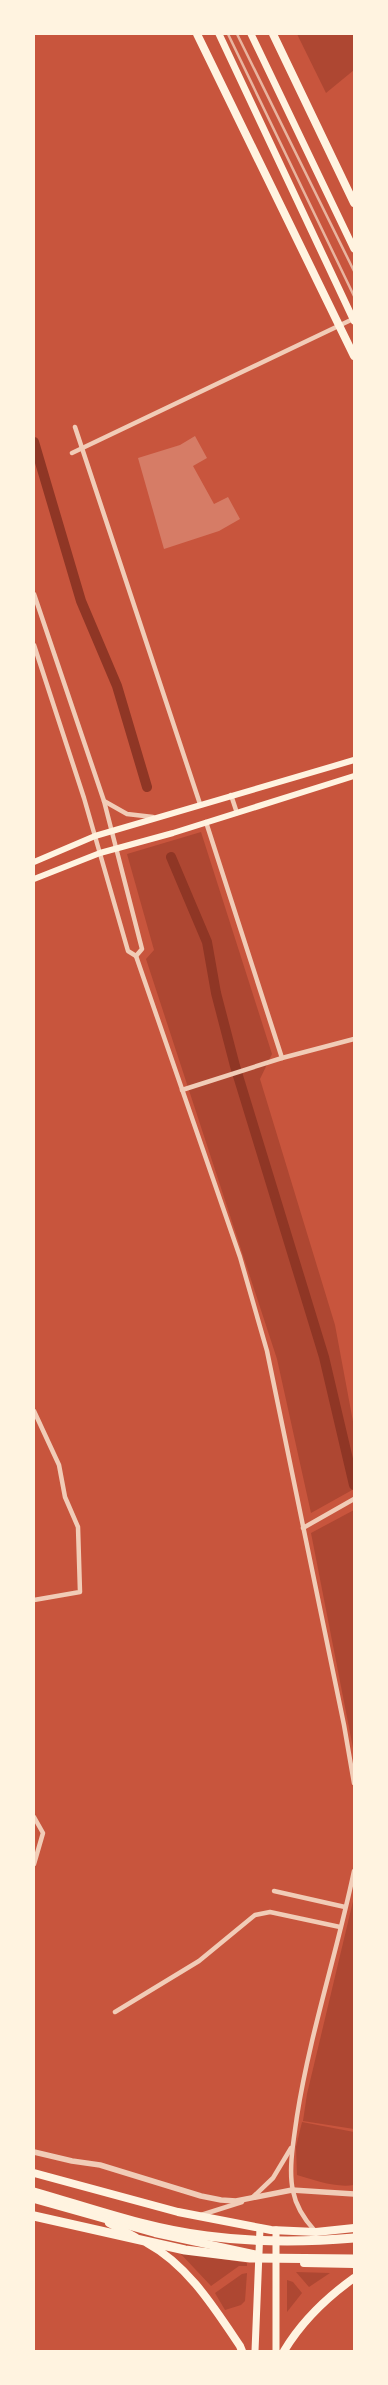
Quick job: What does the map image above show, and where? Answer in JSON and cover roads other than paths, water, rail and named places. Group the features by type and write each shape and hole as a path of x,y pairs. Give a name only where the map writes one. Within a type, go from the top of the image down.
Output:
{"highway":[{"path":"197,34 354,356"},
{"path":"273,34 354,203"},
{"path":"34,2173 197,2216 260,2228 316,2232 354,2228"},
{"path":"34,2192 157,2226 205,2236 321,2240 354,2238"},
{"path":"34,2198 155,2233 259,2256 303,2263 354,2264"},
{"path":"94,2215 162,2251 205,2294 242,2351"},
{"path":"34,2216 170,2247 219,2255 250,2258 354,2259"},
{"path":"284,2351 316,2309 354,2278"}],"main road":[{"path":"219,34 354,320"},
{"path":"251,34 354,249"},
{"path":"34,862 96,836 354,760"},
{"path":"34,879 100,853 354,776"},
{"path":"255,2351 260,2228"},
{"path":"276,2230 276,2351"}],"street":[{"path":"72,453 354,320"},
{"path":"75,428 200,804"},
{"path":"34,594 104,800 142,949 136,956"},
{"path":"34,645 96,836 128,951 136,956 240,1258 268,1351 354,1783"},
{"path":"231,796 236,813"},
{"path":"104,800 127,814 154,818"},
{"path":"206,822 282,1058"},
{"path":"182,1090 258,1065 354,1039"},
{"path":"34,1411 59,1465 65,1497 78,1527 80,1592 34,1600"},
{"path":"303,1528 354,1499"},
{"path":"34,1817 43,1833 34,1864"},
{"path":"316,2232 300,2213 292,2190 292,2147 302,2088 354,1871"},
{"path":"274,1891 345,1906"},
{"path":"115,2012 198,1961 254,1915 270,1912 340,1927"},
{"path":"197,2216 252,2198 273,2178 292,2147"},
{"path":"34,2152 100,2165 201,2196 236,2201 292,2190 354,2194"}],"waterway":[{"path":"34,442 81,601 117,686 147,787"},
{"path":"171,857 207,942 216,993 235,1066 324,1357 354,1485"}],"railway":[{"path":"228,34 354,296"},
{"path":"237,34 354,271"}]}
